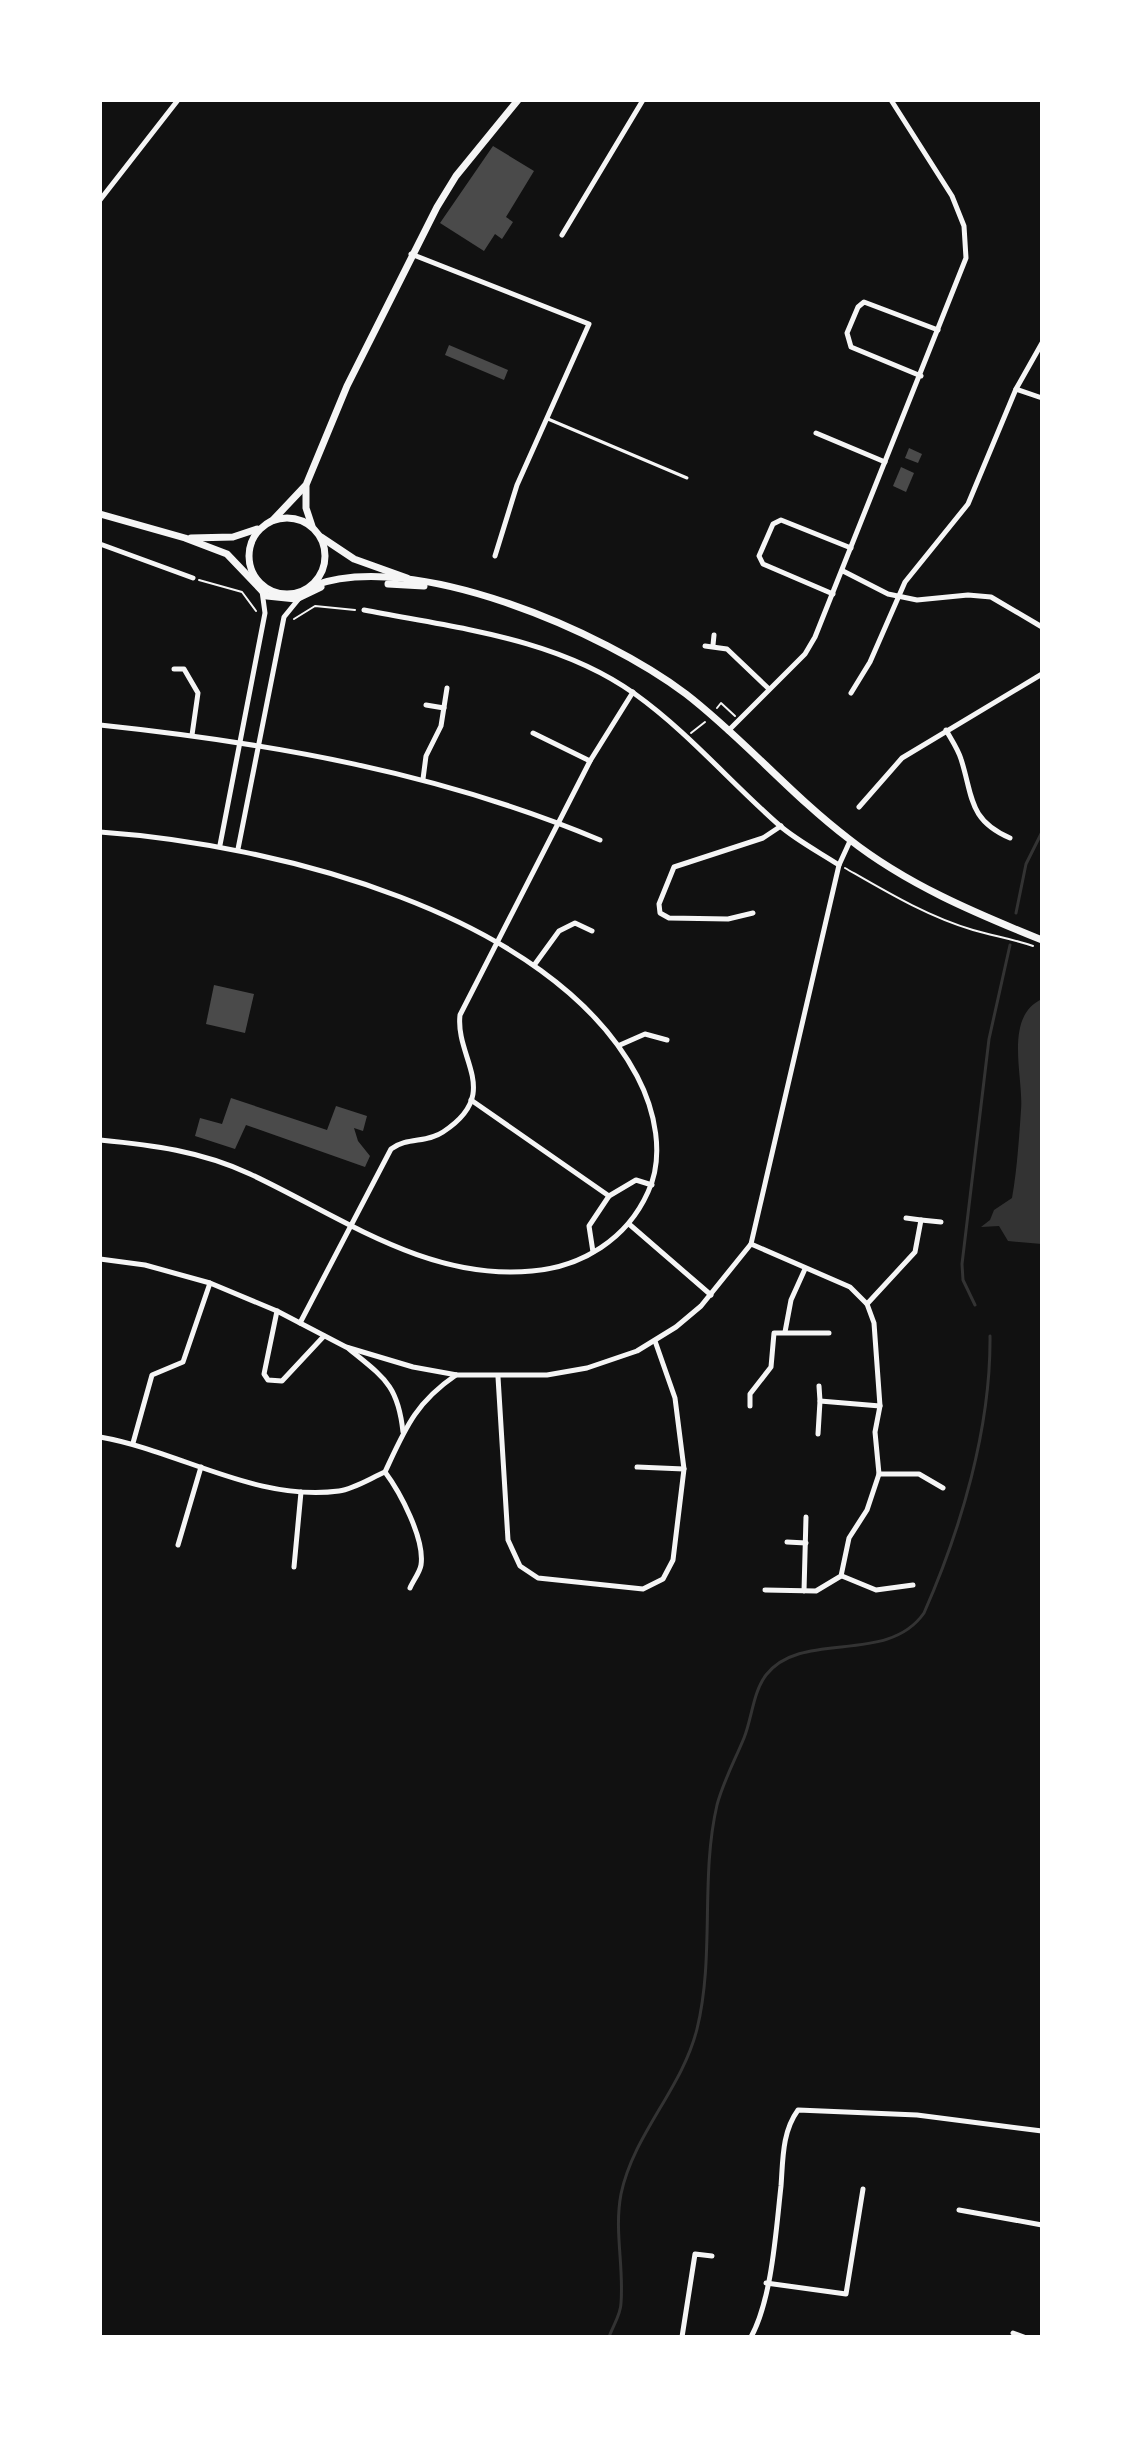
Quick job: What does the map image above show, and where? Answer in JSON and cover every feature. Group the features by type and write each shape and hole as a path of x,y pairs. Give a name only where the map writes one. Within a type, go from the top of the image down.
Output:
{"street":[{"path":"100,200 178,100"},
{"path":"185,538 233,537 264,525 273,520 306,485 347,386 411,254 456,176 518,100"},
{"path":"562,235 643,100"},
{"path":"728,731 805,654 843,571 966,258 964,226 944,182 891,100"},
{"path":"411,254 589,324 517,485 495,556"},
{"path":"921,376 851,347 847,333 858,307 864,302 938,330"},
{"path":"851,693 870,662 914,570 968,504 1016,389 1041,348"},
{"path":"1016,389 1042,398"},
{"path":"816,433 885,462"},
{"path":"306,485 306,508 313,528"},
{"path":"100,514 185,538 227,554 267,596 296,599 331,583 351,580 446,587"},
{"path":"273,520 299,519 354,559 412,580 528,610 600,642 674,686 850,841 951,901 1042,940"},
{"path":"833,594 763,564 759,556 773,524 781,520 851,548"},
{"path":"220,845 265,613 260,587 248,562 248,552 256,533 264,525"},
{"path":"238,849 284,617 324,568 326,557 320,536"},
{"path":"100,544 193,578"},
{"path":"843,571 882,592 926,601 957,595 991,597 1042,627"},
{"path":"260,587 281,595 341,578 412,580"},
{"path":"364,610 521,641 579,663 633,692 687,736 781,826 839,865"},
{"path":"713,645 714,635"},
{"path":"705,646 727,649 769,689"},
{"path":"174,669 184,669 198,693 192,735"},
{"path":"859,807 902,758 1042,674"},
{"path":"423,779 426,756 441,726 447,688"},
{"path":"300,1323 391,1149 401,1143 440,1135 454,1124 471,1100 473,1070 458,1033 460,1015 590,761 633,692"},
{"path":"426,705 444,708"},
{"path":"100,725 241,743 423,779 490,797 600,840"},
{"path":"946,730 960,756 974,811 993,830 1010,838"},
{"path":"533,733 590,761"},
{"path":"753,913 728,919 669,918 660,913 659,904 668,874 674,867 763,838 781,826"},
{"path":"100,832 220,845 391,894 497,942 535,964 589,1008 620,1045 651,1109 656,1160 652,1185 629,1224 593,1253 563,1265 532,1271 478,1271 418,1256 220,1162 162,1146 100,1140"},
{"path":"100,1259 145,1265 210,1283 277,1311 346,1347 413,1367 457,1375 547,1375 619,1359 655,1341 676,1327 711,1295 751,1244 839,865 850,841"},
{"path":"535,964 566,926 575,923 592,931"},
{"path":"620,1045 645,1034 667,1040"},
{"path":"471,1100 609,1196"},
{"path":"593,1253 589,1226 609,1196 636,1180 652,1185"},
{"path":"906,1218 941,1222"},
{"path":"867,1304 915,1252 921,1220"},
{"path":"629,1224 711,1295"},
{"path":"751,1244 850,1287 867,1304 874,1323 880,1406 875,1432 879,1474 867,1510 849,1538 841,1576 831,1585 804,1591 765,1590"},
{"path":"785,1332 791,1300 805,1269"},
{"path":"133,1443 152,1375 183,1362 210,1283"},
{"path":"277,1311 264,1374 268,1380 282,1381 324,1336"},
{"path":"750,1406 750,1394 771,1367 777,1331 829,1333"},
{"path":"498,1377 508,1540 520,1566 538,1578 643,1589 663,1579 673,1560 684,1469 675,1398 655,1341"},
{"path":"346,1347 394,1389 400,1402 403,1433"},
{"path":"100,1437 133,1443 252,1484 301,1492 342,1491 385,1472 403,1433 430,1393 457,1375"},
{"path":"818,1434 819,1386"},
{"path":"820,1401 880,1406"},
{"path":"178,1545 201,1467"},
{"path":"637,1467 684,1469"},
{"path":"385,1472 400,1493 419,1544 422,1566 410,1588"},
{"path":"879,1474 919,1474 943,1488"},
{"path":"294,1567 301,1492"},
{"path":"804,1591 806,1517"},
{"path":"787,1542 806,1543"},
{"path":"841,1576 876,1590 913,1585"},
{"path":"751,2337 777,2227 786,2126 798,2110 917,2115 1042,2131"},
{"path":"766,2283 846,2294 863,2189"},
{"path":"959,2210 1042,2225"},
{"path":"682,2337 695,2254 712,2256"},
{"path":"1013,2333 1024,2337"}],"lane":[{"path":"548,419 687,478"}],"path":[{"path":"193,578 242,592 255,611 265,613"},
{"path":"284,617 296,619 315,606 364,610"},
{"path":"714,710 721,703 739,719"},
{"path":"687,736 705,722"},
{"path":"839,865 896,897 974,930 1003,935 1042,949"}],"shaded area":[{"path":"1042,999 1042,1244 1008,1241 999,1226 981,1227 990,1220 994,1210 1012,1198 1021,1110 1019,1033 1030,1008"}],"building":[{"path":"493,146 534,171 506,217 513,222 502,239 495,234 484,251 440,223"},
{"path":"449,345 508,370 504,380 445,355"},
{"path":"909,448 922,454 918,463 905,458"},
{"path":"901,467 914,473 906,492 893,486"},
{"path":"214,985 254,994 245,1033 206,1024"},
{"path":"231,1098 327,1130 336,1106 367,1116 363,1131 354,1128 358,1141 370,1156 365,1167 246,1125 235,1149 195,1136 200,1118 222,1124"}],"waterway":[{"path":"1016,913 1026,864 1042,832"},
{"path":"975,1305 963,1280 962,1264 989,1039 1010,945"},
{"path":"609,2337 621,2303 618,2221 621,2194 636,2151 681,2072 697,2029 705,1973 709,1861 717,1805 744,1738 758,1689 766,1675 782,1661 801,1653 889,1639 908,1629 924,1613 950,1547 971,1478 985,1406 990,1336"}]}
